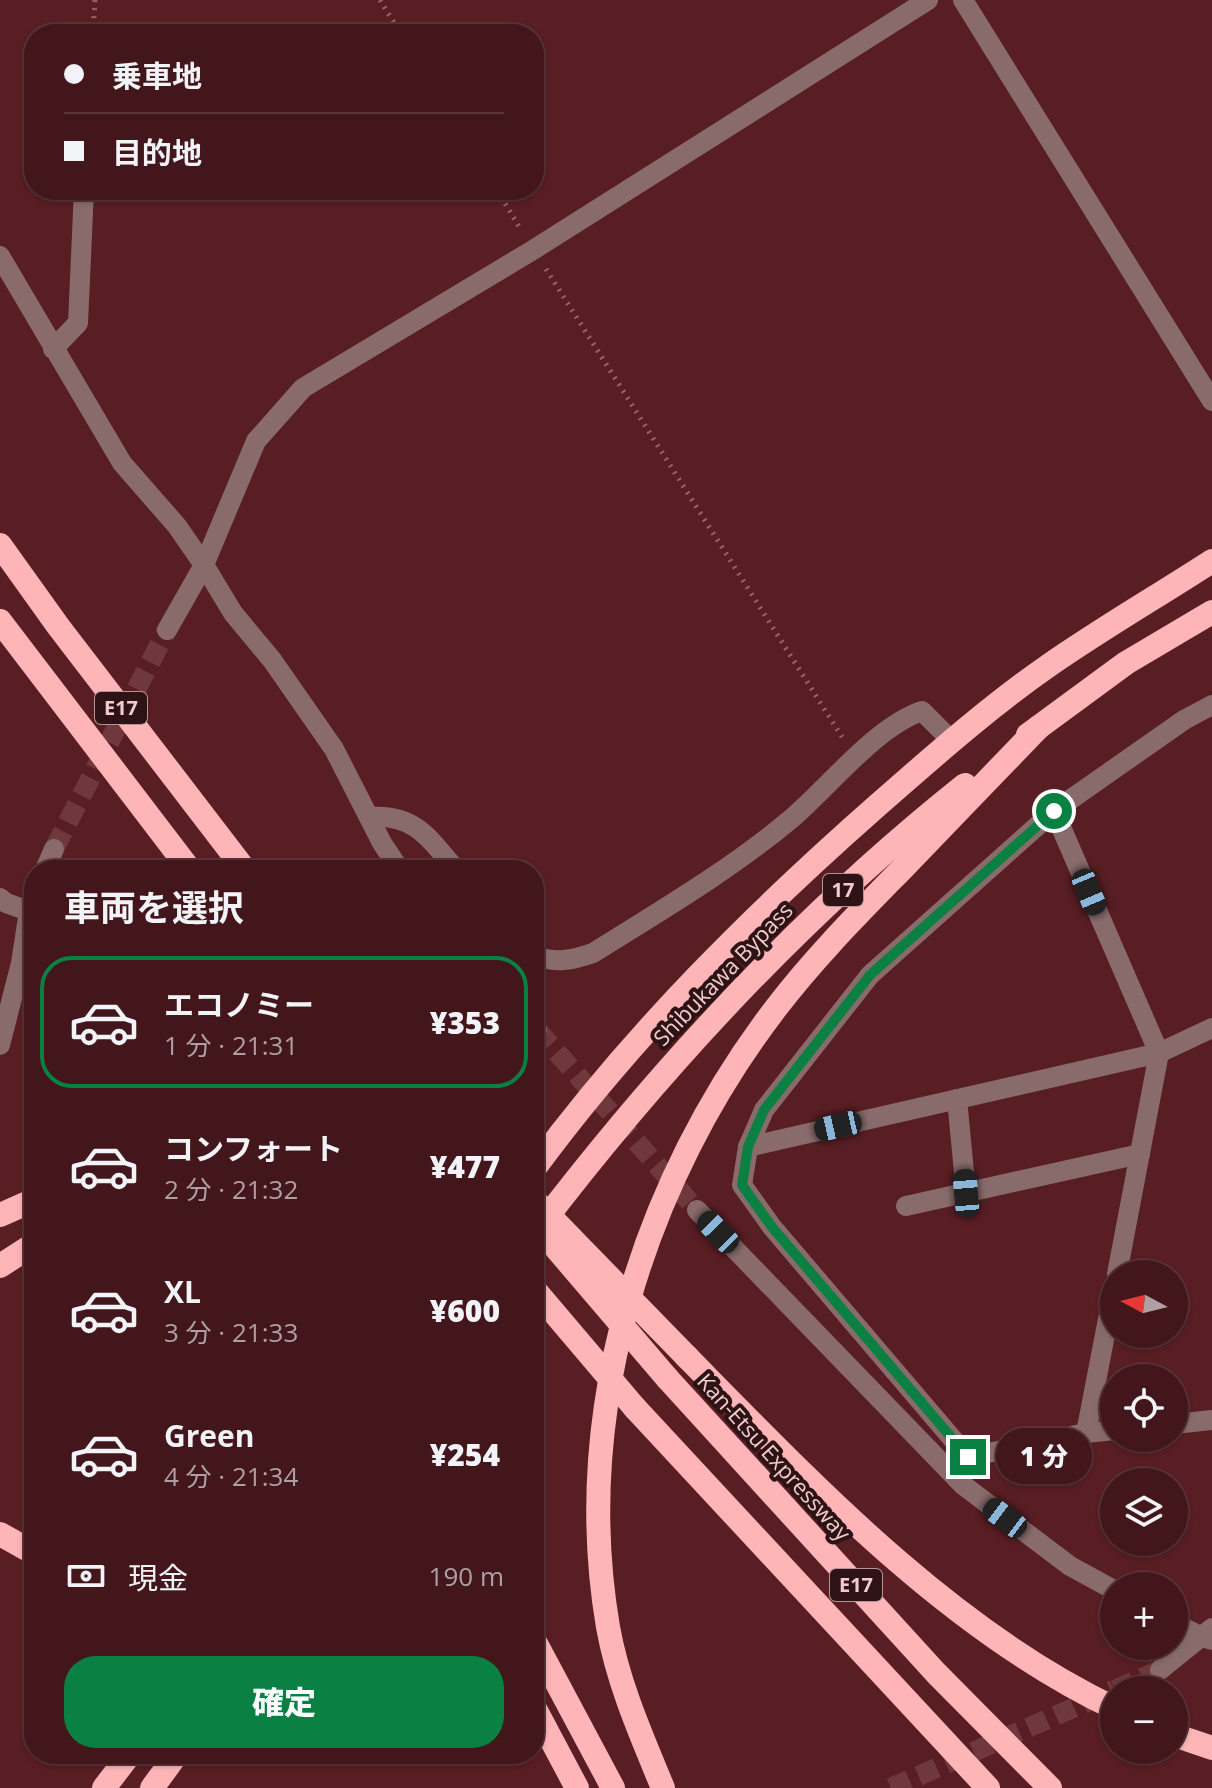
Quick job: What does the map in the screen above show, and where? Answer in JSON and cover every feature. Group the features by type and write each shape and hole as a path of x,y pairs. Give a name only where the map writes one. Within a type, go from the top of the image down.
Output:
{"highway":[{"name":"E17","path":"0,545 58,626 237,860"},
{"name":"Shibukawa Bypass","path":"544,1157 627,1053 716,958 822,855 952,741 1047,666 1212,561"},
{"name":"Shibukawa Bypass","path":"544,1221 639,1102 776,952 952,796 1039,727 1126,663 1212,612"},
{"name":"E17","path":"0,621 182,860"},
{"path":"663,1788 628,1706 608,1627 601,1560 599,1490 605,1412 617,1341 641,1261 664,1199 698,1125 775,1008 819,955 1039,727"},
{"path":"544,1142 627,1053"},
{"path":"0,1215 24,1204"},
{"path":"544,1210 791,1463 883,1548 948,1602 1037,1664 1100,1700"},
{"name":"Kan-Etsu Expressway","path":"544,1234 667,1378 936,1673 1050,1788"},
{"path":"0,1266 24,1250"},
{"name":"E17","path":"544,1301 635,1408 988,1788"},
{"path":"0,1534 24,1549"},
{"path":"544,1659 613,1788"},
{"path":"544,1726 577,1788"},
{"path":"1188,1740 1212,1748"},
{"path":"104,1788 122,1764"},
{"path":"152,1788 170,1764"}],"street":[{"path":"167,630 204,565 256,441 303,388 533,250 928,0"},
{"path":"963,0 1212,401"},
{"path":"53,349 78,323 84,200"},
{"path":"0,256 122,463 177,526 233,613 272,660 334,749 393,860"},
{"path":"968,1457 772,1227 742,1185 748,1147 764,1110 870,975 1054,811 1184,720 1212,705"},
{"path":"544,960 575,959 593,953 749,850 790,820 906,716 922,711 952,741"},
{"path":"1054,811 1159,1053 1120,1260"},
{"path":"370,817 392,815 419,827 447,860"},
{"path":"49,860 54,849"},
{"path":"0,898 6,903 24,904"},
{"path":"0,1045 24,945"},
{"path":"748,1147 1159,1053 1212,1028"},
{"path":"957,1099 966,1193"},
{"path":"906,1206 1140,1154"},
{"path":"697,1210 963,1485 1070,1566 1100,1582"},
{"path":"1086,1433 1102,1348"},
{"path":"1188,1423 1212,1420"},
{"path":"968,1457 1100,1432"},
{"path":"963,1485 968,1457"},
{"path":"1188,1628 1209,1635"},
{"path":"1160,1670 1209,1635"}],"path":[{"path":"94,24 95,0"},
{"path":"380,0 395,24"},
{"path":"503,200 856,759"}],"tunnel":[{"path":"54,849 167,630"},
{"path":"544,1038 697,1210"},
{"path":"1146,1676 1160,1670"},
{"path":"891,1788 1100,1696"}],"route":[{"path":"968,1457 772,1227 742,1185 748,1147 764,1110 870,975 1054,811"}]}
